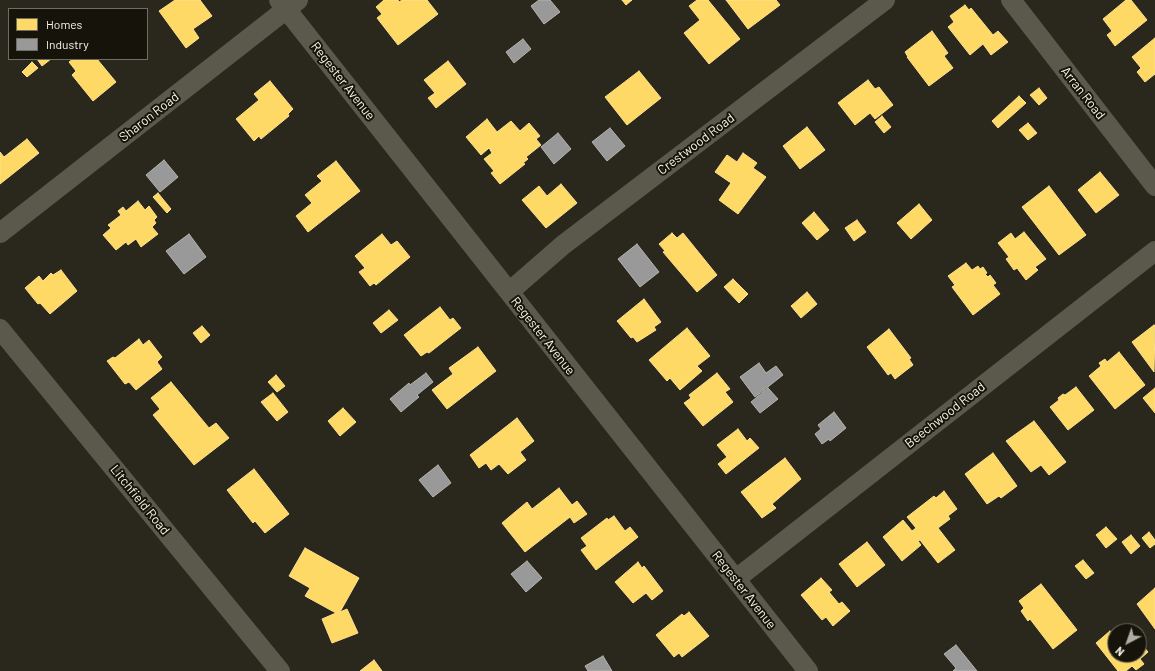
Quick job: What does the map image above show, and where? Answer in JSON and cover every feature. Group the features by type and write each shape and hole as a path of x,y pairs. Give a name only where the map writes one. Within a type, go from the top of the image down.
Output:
{"street":[{"name":"Crestwood Road","path":"509,292 563,244 885,0"},
{"name":"Arran Road","path":"1010,0 1155,186"},
{"name":"Regester Avenue","path":"288,3 509,292 808,671"},
{"name":"Sharon Road","path":"0,234 288,3"},
{"name":"Beechwood Road","path":"736,579 1155,251"},
{"name":"Litchfield Road","path":"0,329 280,671"}],"building: Homes":[{"path":"175,0 200,0 212,16 193,29 199,38 186,48 159,11"},
{"path":"384,0 398,0 399,2 402,0 427,0 438,14 398,45 377,18 382,14 376,7"},
{"path":"622,0 632,0 626,5"},
{"path":"697,0 708,0 740,39 709,64 684,33 700,20 689,6"},
{"path":"726,0 776,0 780,5 748,29"},
{"path":"1126,0 1131,0 1147,20 1115,46 1107,35 1112,31 1103,19"},
{"path":"965,5 969,10 971,8 993,35 998,31 1008,42 991,55 983,44 970,55 948,27 954,22 950,16"},
{"path":"932,31 948,53 944,56 953,68 929,86 907,57 905,52"},
{"path":"1155,38 1155,74 1145,82 1137,72 1141,68 1132,57"},
{"path":"38,60 50,60 42,66"},
{"path":"72,60 98,60 116,82 93,101 72,75 76,71 69,62"},
{"path":"448,61 466,84 436,108 428,98 435,93 424,80"},
{"path":"32,62 38,68 27,77 22,72"},
{"path":"639,71 661,98 627,125 605,97"},
{"path":"868,80 875,89 879,87 893,105 875,119 870,113 855,125 838,103"},
{"path":"270,81 293,109 288,114 289,116 261,139 259,136 254,141 236,119 259,100 254,94"},
{"path":"1039,88 1047,98 1039,105 1030,95"},
{"path":"1019,96 1026,103 998,128 992,121"},
{"path":"882,116 891,127 884,133 875,122"},
{"path":"487,119 497,132 511,121 520,131 529,123 540,136 536,139 541,145 526,157 528,159 523,163 525,164 500,184 491,173 494,171 484,159 492,153 489,148 481,155 466,137"},
{"path":"1028,123 1037,133 1028,140 1019,130"},
{"path":"807,127 825,150 800,169 783,146"},
{"path":"27,139 39,153 0,184 0,152 4,157"},
{"path":"743,153 757,163 753,168 766,177 738,214 719,200 731,183 715,172 727,155 737,162"},
{"path":"336,161 360,191 308,232 296,216 312,203 305,195 322,181 317,176"},
{"path":"1100,172 1119,195 1096,213 1078,190"},
{"path":"561,184 577,203 546,228 522,200 539,186 547,196"},
{"path":"1049,186 1086,235 1059,255 1022,207"},
{"path":"158,193 171,209 167,213 153,197"},
{"path":"138,201 145,210 149,206 157,217 154,220 156,223 152,227 158,234 141,247 136,239 128,245 126,242 116,250 103,235 111,228 108,225 121,215 118,211 123,207 126,211"},
{"path":"919,204 932,220 911,239 897,223"},
{"path":"814,212 829,230 817,240 802,223"},
{"path":"857,220 866,232 854,241 845,228"},
{"path":"1024,232 1046,259 1035,267 1038,270 1026,280 1017,268 1014,270 1006,259 1009,257 998,243 1011,233 1015,239"},
{"path":"672,233 677,238 683,233 717,275 697,292 663,252 665,251 659,244"},
{"path":"382,234 391,245 397,241 410,257 376,285 374,283 370,286 359,272 365,268 355,256"},
{"path":"966,263 972,270 978,266 980,269 983,267 987,273 985,274 988,277 990,275 996,283 993,285 1000,294 973,315 952,287 955,285 948,276"},
{"path":"61,270 77,291 50,314 40,303 38,304 25,288 39,276 43,281 51,273 53,275"},
{"path":"733,279 748,294 739,303 724,287"},
{"path":"807,292 817,304 801,318 791,306"},
{"path":"644,299 661,322 654,327 656,330 637,342 633,337 631,338 617,321"},
{"path":"440,307 450,320 453,318 461,328 429,353 427,352 421,356 404,335"},
{"path":"389,310 398,320 381,333 373,323"},
{"path":"1154,325 1155,326 1154,372 1132,342"},
{"path":"202,326 210,335 201,343 193,333"},
{"path":"687,328 710,356 697,366 702,371 680,390 670,378 667,381 649,360"},
{"path":"889,329 911,358 909,359 913,365 895,379 891,373 888,375 867,347"},
{"path":"139,339 143,345 149,340 162,357 157,362 162,369 136,390 129,382 125,384 107,361 113,357 115,358"},
{"path":"478,347 496,371 447,409 432,390 453,374 449,368"},
{"path":"1119,352 1145,385 1115,409 1089,376 1101,366 1099,363 1105,359 1107,362"},
{"path":"717,373 730,389 725,392 733,402 703,426 684,403 691,398 689,395"},
{"path":"276,375 285,386 277,392 268,382"},
{"path":"171,382 209,428 216,423 229,438 194,465 153,415 160,409 151,398"},
{"path":"1076,387 1094,410 1068,430 1050,407 1059,400 1058,398 1063,394 1065,395"},
{"path":"1155,388 1155,413 1143,398"},
{"path":"273,393 288,412 277,421 261,402"},
{"path":"343,408 356,422 340,436 328,421"},
{"path":"517,418 534,441 520,452 526,460 508,474 499,464 491,470 486,463 479,468 470,455"},
{"path":"1034,421 1066,462 1049,475 1041,465 1031,472 1006,441"},
{"path":"738,429 747,441 750,438 759,448 726,474 718,464 727,457 717,445"},
{"path":"993,453 1017,486 1001,498 999,496 987,504 965,474"},
{"path":"785,458 801,479 772,504 776,508 762,518 741,492"},
{"path":"254,469 289,514 265,533 255,521 253,523 227,490"},
{"path":"559,488 572,505 577,501 587,514 574,523 570,517 525,552 502,523 527,502 532,509"},
{"path":"944,491 957,509 948,516 950,519 938,528 955,550 938,563 920,540 918,541 921,545 902,561 883,537 903,520 912,531 916,528 907,517 934,496 936,498"},
{"path":"614,516 625,531 630,527 638,537 596,570 581,550 587,546 581,538 607,518 608,520"},
{"path":"1106,527 1117,539 1106,548 1096,535"},
{"path":"1149,532 1155,540 1155,544 1150,548 1142,538"},
{"path":"1131,535 1140,546 1131,554 1122,542"},
{"path":"867,542 885,565 857,587 839,564"},
{"path":"305,548 359,578 340,612 347,609 358,633 332,643 322,619 336,613 305,596 310,588 289,576"},
{"path":"1083,560 1094,573 1086,579 1075,566"},
{"path":"638,562 642,568 644,566 663,591 652,600 646,593 633,603 615,582"},
{"path":"821,578 832,590 829,592 839,604 842,602 850,611 833,626 826,617 822,620 801,595"},
{"path":"1041,584 1077,630 1053,649 1030,619 1028,621 1021,611 1024,608 1019,601"},
{"path":"1155,588 1155,629 1137,604"},
{"path":"689,612 709,636 682,657 679,653 674,657 656,635 682,614 684,616"},
{"path":"1107,634 1107,657 1096,643"},
{"path":"374,660 382,671 360,671"},
{"path":"1112,663 1144,664 1136,670 1132,666 1126,671 1118,671"}],"building: Industry":[{"path":"539,0 550,0 560,12 544,24 531,6"},
{"path":"523,39 531,49 514,63 506,52"},
{"path":"610,128 625,146 607,161 592,142"},
{"path":"558,133 571,149 554,164 541,147"},
{"path":"164,160 178,177 160,192 146,175"},
{"path":"189,234 206,257 184,274 166,251"},
{"path":"637,244 659,272 640,287 618,259"},
{"path":"759,363 766,373 776,366 783,375 755,397 740,377"},
{"path":"426,373 433,382 417,395 419,397 401,412 390,399 409,383 410,385"},
{"path":"768,388 778,399 760,413 751,402"},
{"path":"834,412 846,428 830,441 829,439 822,444 815,434 821,429 818,425"},
{"path":"438,465 451,483 433,497 419,480"},
{"path":"527,561 542,578 526,592 511,574"},
{"path":"956,645 977,671 953,671 956,668 944,654"},
{"path":"603,656 612,671 588,671 585,666"}]}
